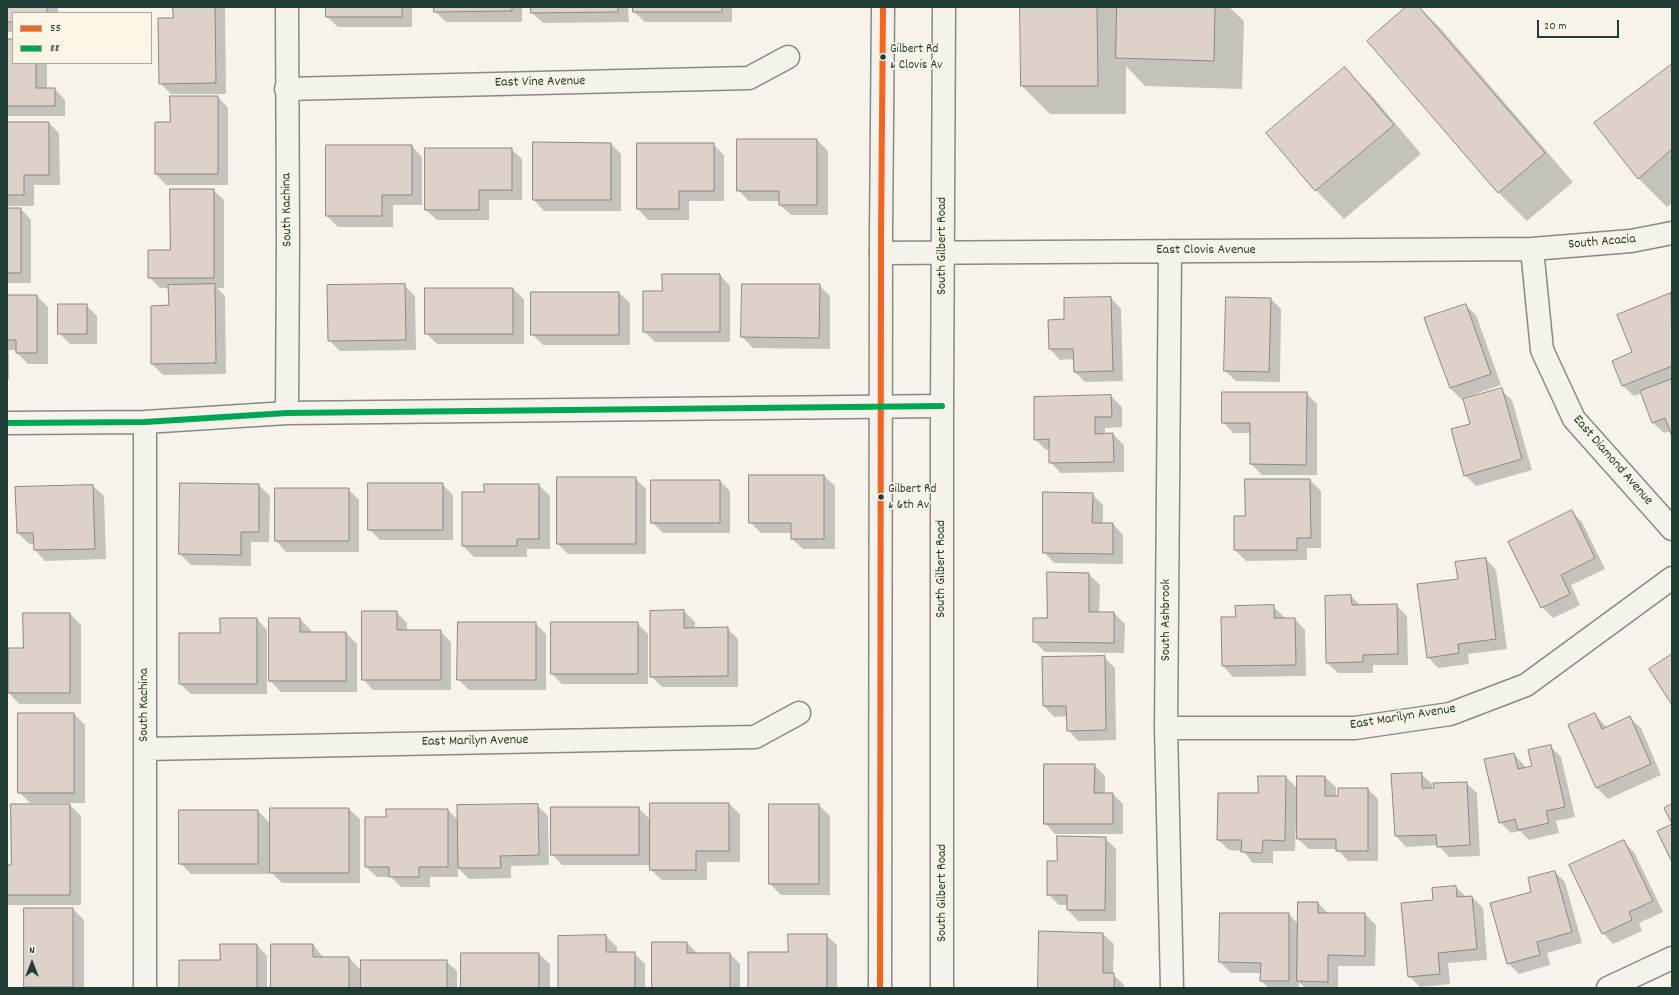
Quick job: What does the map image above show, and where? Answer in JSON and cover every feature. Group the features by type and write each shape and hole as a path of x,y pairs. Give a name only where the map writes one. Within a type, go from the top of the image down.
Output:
{"street":[{"name":"South Kachina","path":"286,413 288,241 286,89 287,7"},
{"path":"880,988 881,253 883,7"},
{"name":"South Gilbert Road","path":"942,988 944,7"},
{"name":"East Vine Avenue","path":"286,89 749,78 788,57"},
{"name":"South Acacia","path":"1532,249 1631,241 1672,233"},
{"name":"East Clovis Avenue","path":"881,253 1532,249"},
{"name":"East Diamond Avenue","path":"1532,249 1542,350 1574,419 1672,530"},
{"name":"South Ashbrook","path":"1170,251 1166,728 1172,988"},
{"path":"7,423 145,422 286,413 942,406"},
{"name":"South Kachina","path":"145,422 145,988"},
{"name":"East Marilyn Avenue","path":"1166,728 1355,728 1450,714 1526,685 1672,578"},
{"name":"East Marilyn Avenue","path":"145,749 755,737 799,713"},
{"path":"1608,988 1672,958"}],"building":[{"path":"7,7 47,7 47,12 12,12 12,22 7,22"},
{"path":"173,7 215,7 216,83 159,84 158,18 173,18"},
{"path":"326,7 402,7 402,17 326,17"},
{"path":"434,7 512,7 512,11 434,12"},
{"path":"531,7 618,7 618,12 531,13"},
{"path":"633,7 722,7 722,12 633,12"},
{"path":"1020,7 1097,7 1098,86 1021,86"},
{"path":"1117,7 1215,7 1214,61 1116,58"},
{"path":"1406,7 1419,7 1545,153 1498,193 1367,41"},
{"path":"7,39 12,39 12,64 36,64 36,88 55,88 55,106 7,106"},
{"path":"1672,64 1672,149 1638,179 1594,123"},
{"path":"1345,67 1394,125 1315,191 1266,133"},
{"path":"170,96 218,96 218,174 155,174 155,122 170,122"},
{"path":"7,122 49,122 49,175 24,175 24,195 7,195"},
{"path":"737,139 817,139 817,205 779,205 779,191 737,191"},
{"path":"533,142 611,143 611,200 533,200"},
{"path":"637,143 714,143 714,191 679,191 679,209 637,209"},
{"path":"326,145 412,145 412,195 382,195 382,216 326,216"},
{"path":"425,148 512,148 512,190 479,190 479,210 425,210"},
{"path":"170,189 214,189 214,278 148,278 148,250 170,250"},
{"path":"7,208 21,208 21,273 7,273"},
{"path":"662,274 720,274 720,332 643,332 643,291 662,291"},
{"path":"215,284 216,363 151,364 151,306 169,305 168,285"},
{"path":"405,284 406,340 328,341 327,285"},
{"path":"742,284 820,284 819,338 741,337"},
{"path":"425,288 513,288 513,334 425,334"},
{"path":"531,292 619,292 619,335 531,335"},
{"path":"1671,293 1672,366 1622,386 1612,361 1632,352 1617,315"},
{"path":"7,295 37,295 37,353 16,353 16,340 7,340"},
{"path":"1111,297 1113,371 1074,372 1073,349 1049,349 1048,320 1064,319 1064,298"},
{"path":"1226,297 1271,298 1269,372 1224,371"},
{"path":"58,304 87,304 87,334 58,334"},
{"path":"1466,304 1491,374 1450,388 1424,318"},
{"path":"1672,379 1672,437 1665,418 1652,423 1640,391"},
{"path":"1502,388 1522,459 1464,476 1451,429 1470,424 1463,399"},
{"path":"1222,392 1307,392 1306,465 1250,464 1250,423 1222,423"},
{"path":"1111,395 1112,417 1095,417 1095,434 1113,433 1114,462 1049,463 1049,439 1034,440 1034,397"},
{"path":"749,475 824,475 824,539 791,539 791,523 749,523"},
{"path":"557,477 636,477 636,544 557,544"},
{"path":"1245,479 1310,479 1311,538 1297,538 1297,550 1234,550 1234,516 1245,516"},
{"path":"651,480 720,480 720,523 651,523"},
{"path":"180,483 259,484 259,532 241,532 241,555 179,554"},
{"path":"368,483 443,483 443,530 368,530"},
{"path":"484,484 539,484 539,539 517,539 517,546 462,546 462,492 484,492"},
{"path":"93,485 95,549 34,550 33,533 17,533 15,487"},
{"path":"275,488 349,488 349,541 275,541"},
{"path":"1043,492 1093,493 1092,523 1113,523 1113,554 1043,553"},
{"path":"1572,510 1595,558 1561,575 1570,594 1541,608 1508,542"},
{"path":"1486,558 1496,639 1458,644 1459,653 1427,658 1417,584 1458,579 1455,562"},
{"path":"1047,572 1089,573 1089,612 1114,612 1114,643 1033,642 1033,618 1047,618"},
{"path":"1351,595 1352,605 1397,604 1398,654 1363,655 1363,662 1326,663 1325,596"},
{"path":"1274,605 1274,618 1295,618 1296,665 1222,666 1221,617 1236,617 1235,606"},
{"path":"684,610 684,628 728,627 728,676 650,677 650,611"},
{"path":"362,611 397,611 397,630 441,630 441,680 362,680"},
{"path":"23,613 70,613 70,693 8,693 8,648 23,648"},
{"path":"220,618 257,618 257,684 179,684 179,633 220,633"},
{"path":"269,618 300,618 300,632 346,632 346,681 269,681"},
{"path":"458,622 536,622 536,680 457,680"},
{"path":"551,622 638,622 638,674 551,674"},
{"path":"1672,654 1672,705 1649,669"},
{"path":"1105,656 1106,730 1067,731 1066,706 1043,706 1042,657"},
{"path":"18,713 74,713 74,793 18,793"},
{"path":"1595,713 1602,729 1630,716 1651,764 1596,788 1568,725"},
{"path":"1551,745 1565,807 1546,811 1549,823 1518,830 1515,819 1499,823 1484,759 1514,753 1518,769 1532,766 1528,750"},
{"path":"1044,764 1095,764 1094,793 1113,793 1113,824 1044,824"},
{"path":"1422,773 1422,788 1434,788 1433,783 1467,782 1470,845 1437,847 1436,835 1395,836 1391,774"},
{"path":"1258,776 1286,776 1285,841 1263,840 1262,853 1241,852 1242,840 1217,840 1218,793 1258,793"},
{"path":"1297,776 1325,776 1325,796 1338,796 1338,788 1368,788 1368,851 1336,851 1336,839 1297,839"},
{"path":"650,803 729,803 729,851 696,851 696,870 650,870"},
{"path":"11,804 70,804 70,895 7,895 7,865 11,865"},
{"path":"538,804 539,855 500,856 501,868 458,868 457,805"},
{"path":"769,804 819,804 819,884 769,884"},
{"path":"1672,804 1672,824 1664,808"},
{"path":"551,807 639,807 639,855 551,855"},
{"path":"270,808 349,808 349,873 270,873"},
{"path":"386,809 448,809 448,867 419,867 419,877 389,877 389,867 365,867 365,817 386,817"},
{"path":"179,810 258,810 258,864 179,864"},
{"path":"1672,824 1672,862 1657,831"},
{"path":"1057,836 1106,837 1105,910 1067,910 1067,895 1047,895 1047,861 1057,861"},
{"path":"1624,840 1653,901 1629,912 1632,920 1602,934 1569,865"},
{"path":"1555,871 1572,932 1537,942 1540,955 1507,964 1490,903 1531,892 1528,878"},
{"path":"1456,886 1457,897 1472,896 1477,949 1438,953 1440,974 1408,977 1401,903 1433,900 1432,888"},
{"path":"1298,902 1318,902 1318,913 1365,913 1365,956 1328,955 1328,982 1297,981"},
{"path":"24,908 73,908 73,987 24,987"},
{"path":"1220,913 1289,913 1289,981 1260,981 1261,963 1219,962"},
{"path":"1039,931 1103,933 1103,973 1114,973 1114,988 1038,988"},
{"path":"788,934 827,934 827,988 748,988 748,952 788,952"},
{"path":"606,935 606,952 635,952 635,988 558,988 558,936"},
{"path":"652,942 687,942 687,953 730,953 730,988 652,988"},
{"path":"220,944 257,944 257,988 179,988 179,960 220,960"},
{"path":"271,944 313,944 313,957 349,957 349,988 271,988"},
{"path":"461,953 539,953 539,988 461,988"},
{"path":"361,960 447,960 447,988 361,988"}],"transit line":[{"name":"55","path":"880,988 881,235 883,7"},
{"name":"88","path":"7,423 145,422 287,413 942,406"}],"place":[{"name":"Gilbert Rd & Clovis Av","path":"883,57"},
{"name":"Gilbert Rd & 6th Av","path":"881,497"}]}
